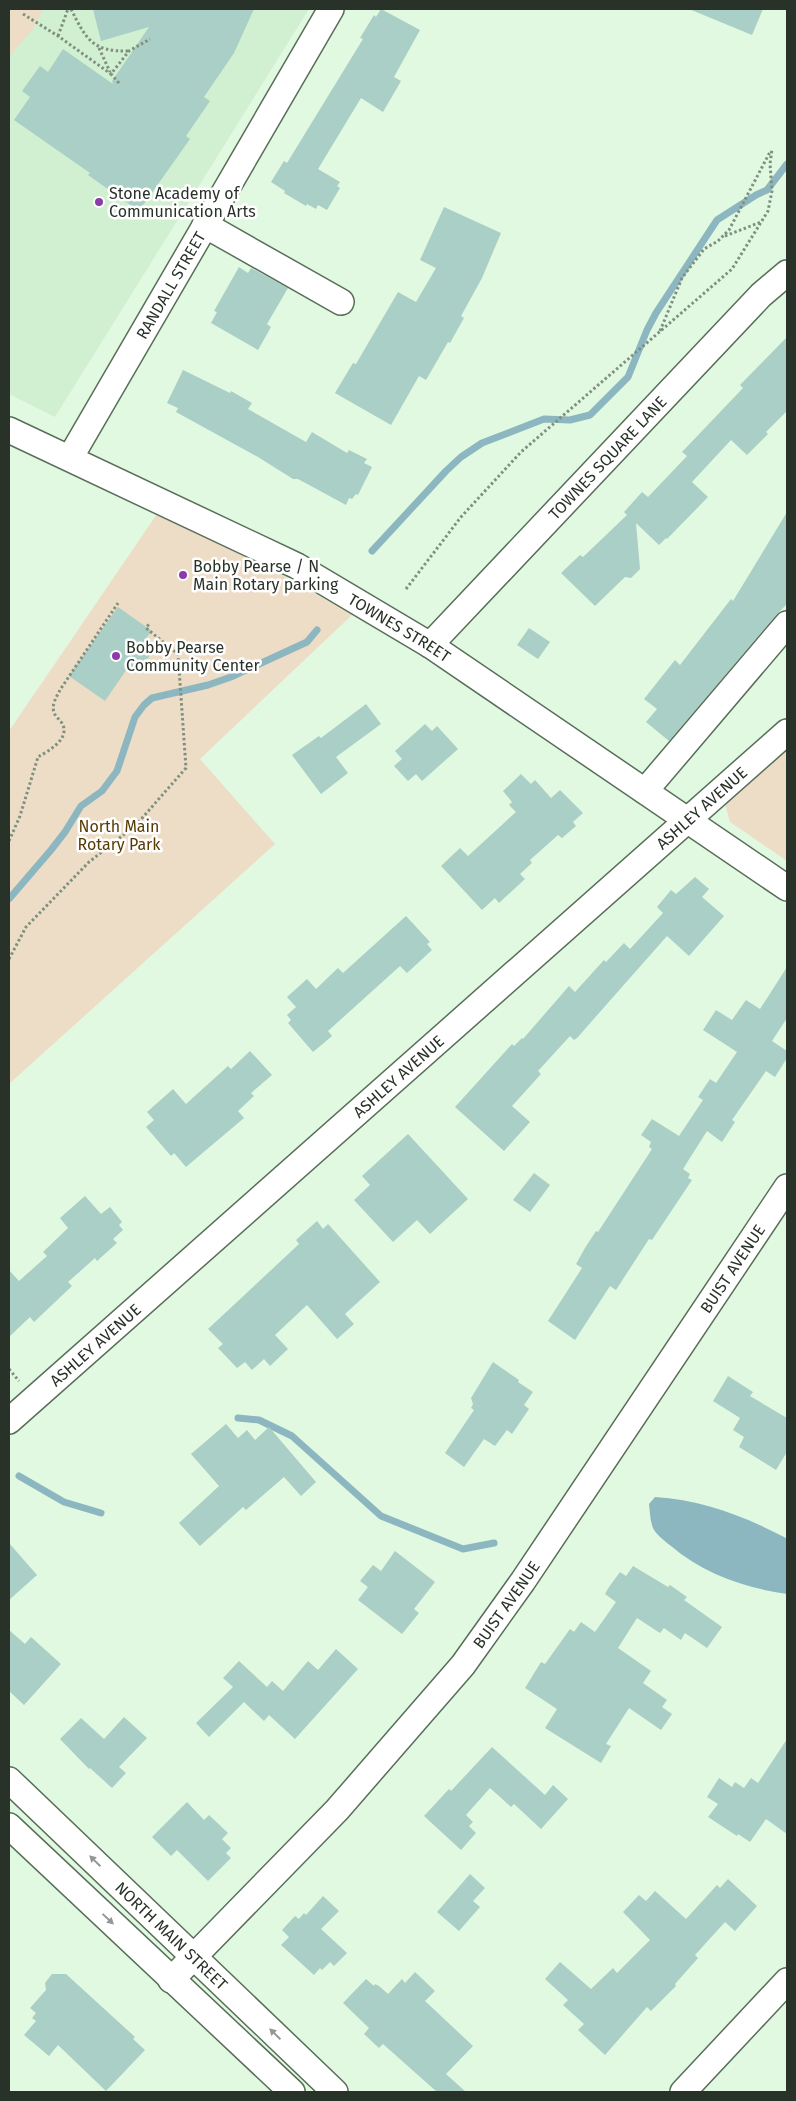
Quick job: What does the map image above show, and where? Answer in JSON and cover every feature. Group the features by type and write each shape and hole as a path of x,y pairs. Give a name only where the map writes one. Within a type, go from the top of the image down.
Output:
{"street":[{"name":"RANDALL STREET","path":"70,458 331,9"},
{"path":"205,226 341,302"},
{"name":"TOWNES SQUARE LANE","path":"430,645 761,295 787,273"},
{"name":"TOWNES STREET","path":"9,430 297,566 430,645 787,888"},
{"path":"645,791 787,624"},
{"name":"ASHLEY AVENUE","path":"9,1421 787,732"},
{"name":"BUIST AVENUE","path":"172,1980 337,1810 463,1665 518,1588 787,1187"},
{"name":"NORTH MAIN STREET","path":"9,1780 336,2092"},
{"name":"NORTH MAIN STREET","path":"9,1826 285,2090"},
{"path":"683,2092 787,1981"},
{"path":"285,2090 305,2063"}],"path":[{"path":"58,36 69,9"},
{"path":"69,9 82,31 98,48 111,74"},
{"path":"23,14 58,36 111,74 119,83"},
{"path":"98,48 115,52 128,51 150,39"},
{"path":"111,74 128,51"},
{"path":"406,588 461,517 521,452 659,334 732,269 768,211 772,191 770,164 772,149 729,230 704,249 682,278 659,334"},
{"path":"723,236 761,222"},
{"path":"9,841 20,816 38,757 55,746 63,734 64,726 53,712 53,705 67,676 118,603"},
{"path":"9,959 26,927 89,862 136,825 186,768 178,654 146,628 149,624"}],"shaded area":[{"name":"Stone Academy of Communication Arts","path":"9,9 309,9 55,417 9,394"}],"green space":[{"path":"9,9 43,9 33,29 9,57"},
{"name":"North Main Rotary Park","path":"157,514 265,565 352,615 200,759 275,844 9,1084 9,731"},
{"path":"787,741 787,861 730,822 724,800"}],"water":[{"path":"655,1497 706,1505 722,1510 786,1538 787,1594 741,1584 711,1572 684,1556 662,1539 654,1530 649,1504"}],"building":[{"path":"93,9 254,9 234,53 204,97 210,101 186,136 190,139 139,211 88,175 90,173 14,120 30,97 22,91 40,66 48,72 63,49 113,84 112,81 149,27 101,41"},
{"path":"381,9 420,30 394,77 401,81 383,112 361,98 318,169 340,182 337,186 340,188 327,210 318,205 316,209 307,204 306,206 284,193 285,191 271,182 284,161 287,163 363,39 360,38 374,15 376,17"},
{"path":"689,9 763,9 752,35"},
{"path":"444,207 501,233 482,278 461,316 464,318 450,343 448,342 426,380 419,376 391,425 335,393 353,363 356,364 398,292 416,302 436,268 420,260"},
{"path":"239,267 248,273 251,268 288,288 267,324 271,327 258,350 211,323 217,312 214,311"},
{"path":"787,337 787,411 747,455 731,440 692,482 708,497 659,545 636,523 640,569 631,578 625,577 595,606 561,573 580,555 583,557 627,515 624,512 642,492 648,497 687,456 682,452 743,388 740,385"},
{"path":"183,370 230,393 231,391 252,403 248,409 306,442 312,432 347,453 349,450 367,459 364,463 372,467 358,495 356,494 352,499 349,498 346,505 298,479 293,479 258,457 176,412 178,408 167,403"},
{"path":"787,512 787,604 669,741 646,722 657,709 644,699 675,660 680,665 731,599 733,601"},
{"name":"Bobby Pearse Community Center","path":"118,607 152,631 146,638 157,645 138,672 129,666 105,701 69,676"},
{"path":"529,628 550,642 538,659 517,645"},
{"path":"366,704 381,724 336,757 348,773 321,794 292,755 319,736 321,738"},
{"path":"425,724 432,731 437,726 458,749 422,781 416,774 408,781 394,766 402,759 395,751"},
{"path":"521,774 531,784 535,780 551,798 560,790 583,813 573,822 576,826 562,838 558,835 530,860 532,863 520,874 525,879 499,903 495,898 482,910 441,866 460,848 468,856 516,812 509,805 512,802 503,791"},
{"path":"695,877 709,889 702,897 724,916 689,956 667,936 577,1038 574,1040 570,1036 538,1071 541,1074 512,1106 530,1122 504,1151 455,1107 512,1044 514,1046 523,1039 569,986 575,992 604,960 606,962 624,943 630,949 663,913 657,907 671,890 676,894"},
{"path":"406,916 430,942 427,944 432,950 407,973 400,966 328,1031 332,1036 313,1052 288,1023 291,1020 287,1015 296,1007 287,997 307,979 316,989 338,968 343,973"},
{"path":"787,967 787,1018 772,1041 787,1051 787,1058 775,1077 766,1071 732,1120 735,1122 722,1142 707,1131 683,1169 690,1174 688,1178 692,1180 652,1240 649,1239 616,1290 610,1286 575,1340 548,1321 582,1268 576,1264 585,1248 596,1231 598,1232 652,1149 649,1147 651,1142 641,1135 652,1119 679,1136 703,1100 698,1097 710,1079 716,1083 737,1052 703,1030 716,1010 732,1020 746,1000 760,1009"},
{"path":"250,1051 272,1075 251,1093 254,1096 238,1111 244,1118 186,1167 174,1153 171,1156 146,1127 154,1120 147,1112 173,1089 186,1104 228,1066 231,1069"},
{"path":"408,1134 468,1199 430,1234 417,1220 393,1242 354,1200 370,1185 362,1176"},
{"path":"534,1173 550,1185 530,1212 513,1200"},
{"path":"85,1196 101,1214 110,1207 122,1222 119,1225 123,1230 113,1239 117,1243 97,1261 95,1258 68,1282 72,1286 34,1322 30,1317 9,1337 9,1270 19,1281 47,1256 43,1252 68,1228 60,1218"},
{"path":"317,1221 323,1229 328,1224 380,1282 345,1314 354,1324 337,1339 307,1305 275,1335 288,1349 270,1366 264,1359 252,1370 245,1362 237,1368 218,1348 223,1344 208,1329 299,1244 296,1240"},
{"path":"493,1362 533,1392 524,1405 529,1409 512,1434 507,1430 495,1446 484,1439 464,1467 445,1453 474,1410 471,1408 473,1404 471,1398"},
{"path":"728,1376 753,1392 750,1396 787,1418 787,1452 776,1470 739,1447 744,1437 733,1430 740,1418 713,1401"},
{"path":"226,1424 238,1438 247,1430 255,1440 269,1427 316,1482 301,1496 284,1477 246,1510 243,1507 200,1546 179,1523 219,1486 191,1454"},
{"path":"9,1543 37,1575 9,1600"},
{"path":"395,1551 435,1582 414,1609 419,1613 402,1634 358,1600 368,1587 360,1581 373,1565 381,1571"},
{"path":"633,1566 668,1587 670,1585 687,1597 684,1600 722,1627 707,1648 685,1633 681,1640 664,1628 660,1633 637,1618 618,1648 651,1671 643,1683 667,1700 662,1707 672,1714 661,1730 629,1708 606,1744 611,1746 601,1763 545,1728 557,1709 525,1688 541,1662 545,1664 570,1629 574,1632 581,1622 595,1632 616,1602 605,1594 609,1587 620,1572 626,1576"},
{"path":"9,1630 25,1644 31,1637 61,1664 24,1705 9,1691"},
{"path":"336,1649 358,1669 295,1739 269,1715 264,1721 244,1702 209,1737 196,1723 233,1687 223,1678 239,1661 267,1687 272,1681 283,1691 308,1661 318,1670"},
{"path":"124,1717 147,1738 119,1767 126,1773 112,1788 89,1769 60,1739 81,1718 104,1739"},
{"path":"787,1739 787,1834 766,1819 750,1842 708,1817 718,1804 707,1797 719,1778 732,1787 735,1782 744,1788 751,1778 758,1783"},
{"path":"492,1747 545,1795 553,1785 568,1799 541,1829 514,1804 511,1807 490,1788 466,1815 473,1822 469,1826 476,1833 461,1850 424,1816 449,1789 451,1791"},
{"path":"187,1802 204,1820 209,1815 228,1833 222,1839 231,1848 226,1853 231,1858 208,1881 177,1850 171,1856 152,1837"},
{"path":"470,1874 485,1888 473,1901 480,1907 459,1931 437,1912"},
{"path":"728,1879 757,1906 735,1931 725,1922 695,1955 698,1958 675,1984 676,1986 651,2011 647,2007 605,2055 578,2030 584,2024 563,2005 568,2000 545,1979 560,1962 591,1989 613,1968 617,1973 650,1940 623,1912 639,1895 646,1901 655,1891 686,1919 717,1885 720,1888"},
{"path":"323,1896 339,1911 321,1929 347,1953 334,1966 330,1962 322,1970 320,1968 314,1975 281,1945 289,1937 282,1930 295,1916 299,1919 304,1913 306,1915"},
{"path":"415,1972 435,1991 425,2001 473,2046 446,2074 466,2092 437,2092 383,2044 379,2048 364,2034 369,2028 343,2003 366,1979 374,1986 375,1984 379,1986 388,1994 402,1979 405,1983"},
{"path":"52,1974 66,1974 135,2037 133,2039 145,2050 106,2091 58,2045 49,2056 24,2035 36,2021 32,2018 36,2013 30,2008 46,1990 45,1983"}],"waterway":[{"path":"372,551 446,471 461,457 482,443 544,419 570,420 590,415 628,377 656,313 717,220 767,190 787,164"},
{"path":"9,899 65,832 81,806 102,791 117,771 135,717 152,698 208,685 231,677 307,642 317,630"},
{"path":"238,1418 259,1420 292,1436 381,1516 463,1549 494,1543"},
{"path":"19,1476 64,1502 101,1513"}],"place":[{"name":"Stone Academy of Communication Arts","path":"99,202"},
{"name":"Bobby Pearse / N Main Rotary parking","path":"183,575"},
{"name":"Bobby Pearse Community Center","path":"116,656"}]}
